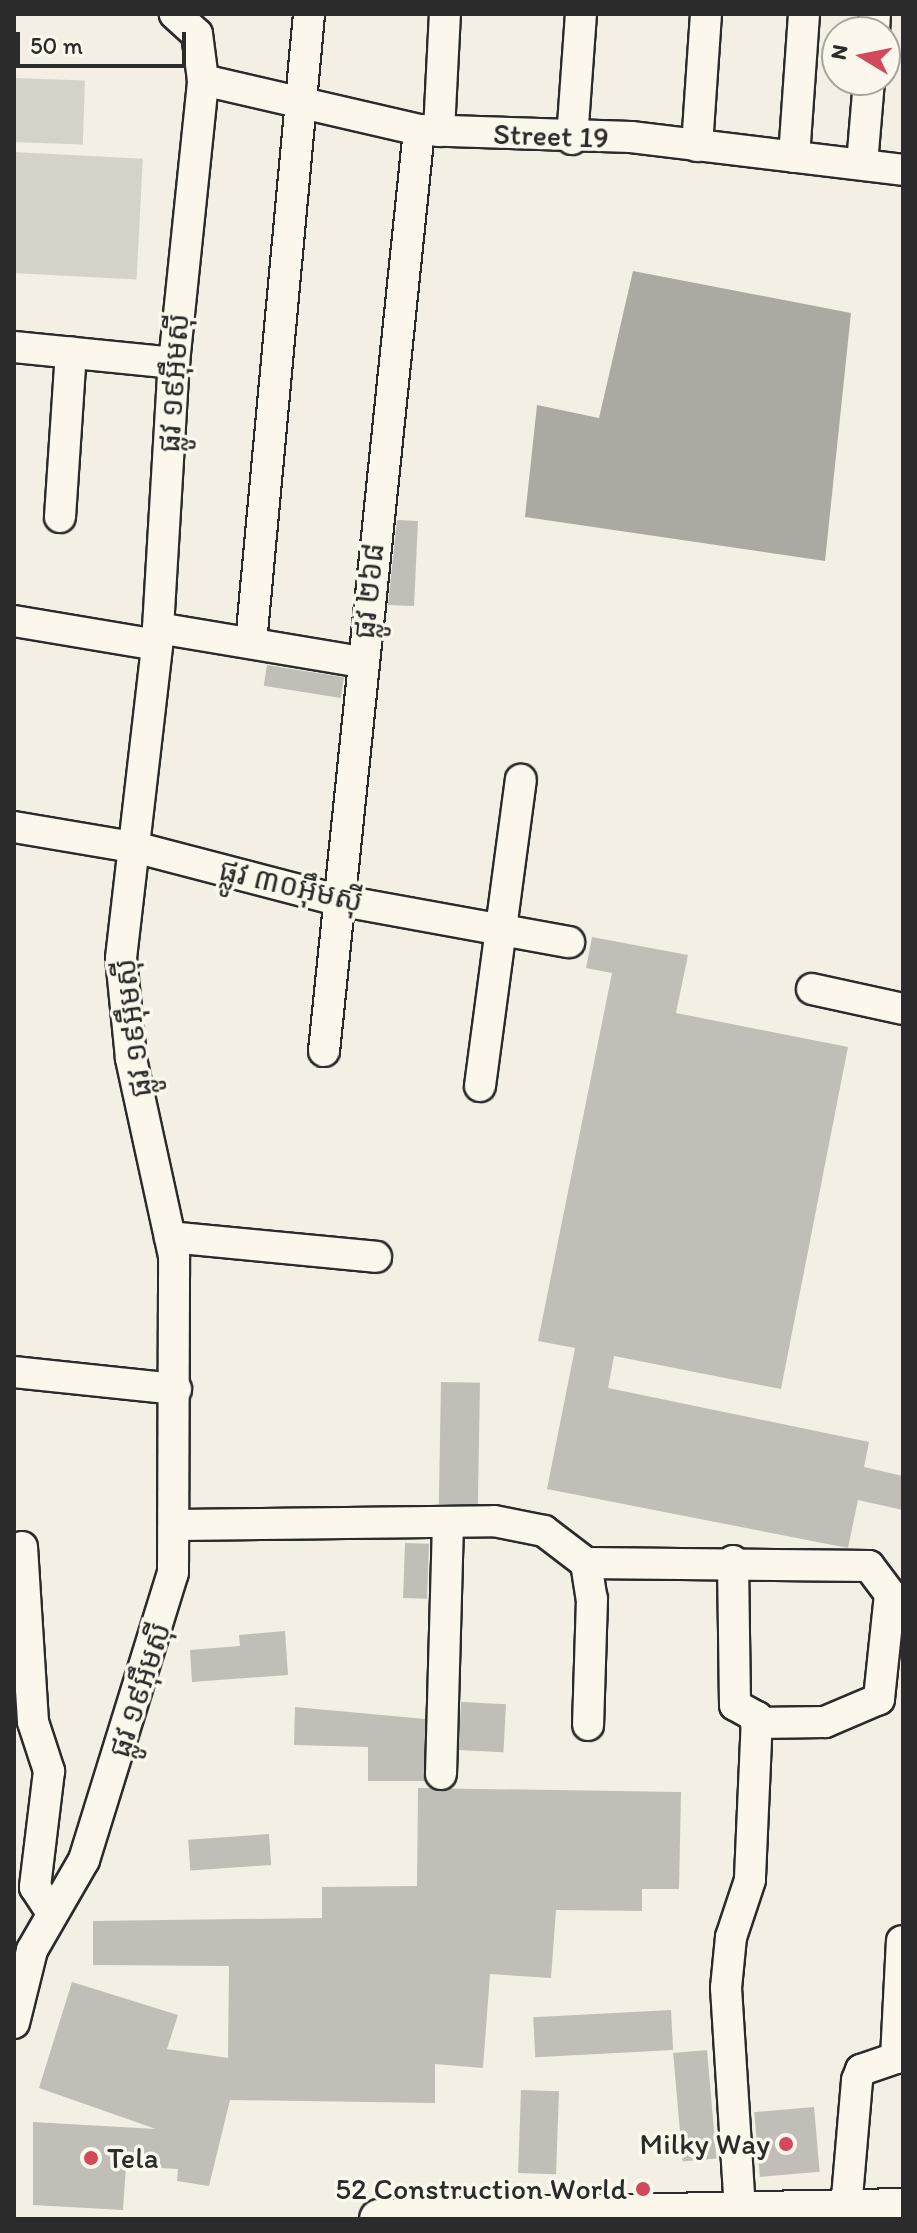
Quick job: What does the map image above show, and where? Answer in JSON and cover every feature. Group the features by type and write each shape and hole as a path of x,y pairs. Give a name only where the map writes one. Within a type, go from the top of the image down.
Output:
{"main road":[{"path":"379,2219 903,2208"}],"street":[{"name":"ផ្លូវ ១៩អ៊ឹមស៊ី","path":"14,2023 51,1912 84,1860 137,1705 169,1596 177,1525 170,1237 131,1058 122,977 158,636 174,363 203,80 197,34 175,14"},
{"path":"251,643 309,14"},
{"name":"ផ្លូវ ២៦៨","path":"324,1051 361,662 445,14"},
{"path":"572,139 581,14"},
{"path":"697,146 706,14"},
{"path":"794,157 804,14"},
{"name":"Street 19","path":"203,80 429,131 697,146 903,170"},
{"path":"862,164 868,96"},
{"path":"14,347 174,363"},
{"path":"60,517 71,352"},
{"path":"14,621 251,643 361,662"},
{"path":"480,1086 504,928 521,780"},
{"name":"ផ្លូវ ៣០អ៊ឹមស៊ី","path":"14,827 138,848 337,900 569,942"},
{"path":"812,989 903,1009"},
{"path":"170,1237 376,1257"},
{"path":"14,1372 176,1389"},
{"path":"177,1525 529,1526 586,1563 733,1561 866,1565 896,1593 891,1697 825,1722 756,1723"},
{"path":"441,1774 448,1526"},
{"path":"22,1547 25,1737 49,1771 35,1887 51,1912"},
{"path":"733,1561 735,1705 755,1713 756,1723 750,1880 731,1937 726,1988 740,2211"},
{"path":"586,1563 592,1599 588,1725"},
{"path":"846,2209 857,2080 861,2070 896,2058 902,1941"}],"shaded area":[{"path":"14,78 85,80 83,144 14,142"},
{"path":"14,152 143,159 136,280 14,273"},
{"path":"633,271 851,313 825,561 525,517 537,405 599,418"}],"building":[{"path":"397,520 418,521 414,606 388,605"},
{"path":"267,665 344,677 341,698 264,686"},
{"path":"592,937 688,955 676,1013 848,1047 781,1389 614,1356 608,1388 869,1442 864,1467 903,1476 903,1510 858,1500 848,1548 547,1489 575,1348 538,1341 612,973 586,968"},
{"path":"441,1382 480,1383 478,1505 439,1504"},
{"path":"405,1543 429,1544 427,1599 403,1598"},
{"path":"285,1631 288,1675 192,1682 190,1650 240,1646 239,1635"},
{"path":"461,1702 506,1704 503,1752 458,1750"},
{"path":"295,1707 425,1719 425,1781 368,1781 368,1747 294,1745"},
{"path":"418,1788 681,1792 679,1889 642,1889 642,1911 556,1910 551,1978 490,1974 483,2068 435,2064 435,2103 230,2100 209,2186 177,2181 178,2169 126,2166 123,2210 33,2205 33,2122 156,2129 39,2088 72,1982 178,2015 167,2049 228,2058 229,1966 93,1965 93,1921 322,1918 322,1887 417,1886"},
{"path":"269,1834 271,1865 190,1871 188,1840"},
{"path":"671,2010 673,2050 535,2057 533,2017"},
{"path":"707,2050 716,2159 683,2162 673,2053"},
{"path":"521,2090 559,2091 556,2174 518,2173"},
{"path":"814,2107 820,2172 760,2177 754,2112"}],"place":[{"name":"Milky Way","path":"786,2144"},
{"name":"Tela","path":"91,2158"},
{"name":"52 Construction World","path":"643,2189"}]}
